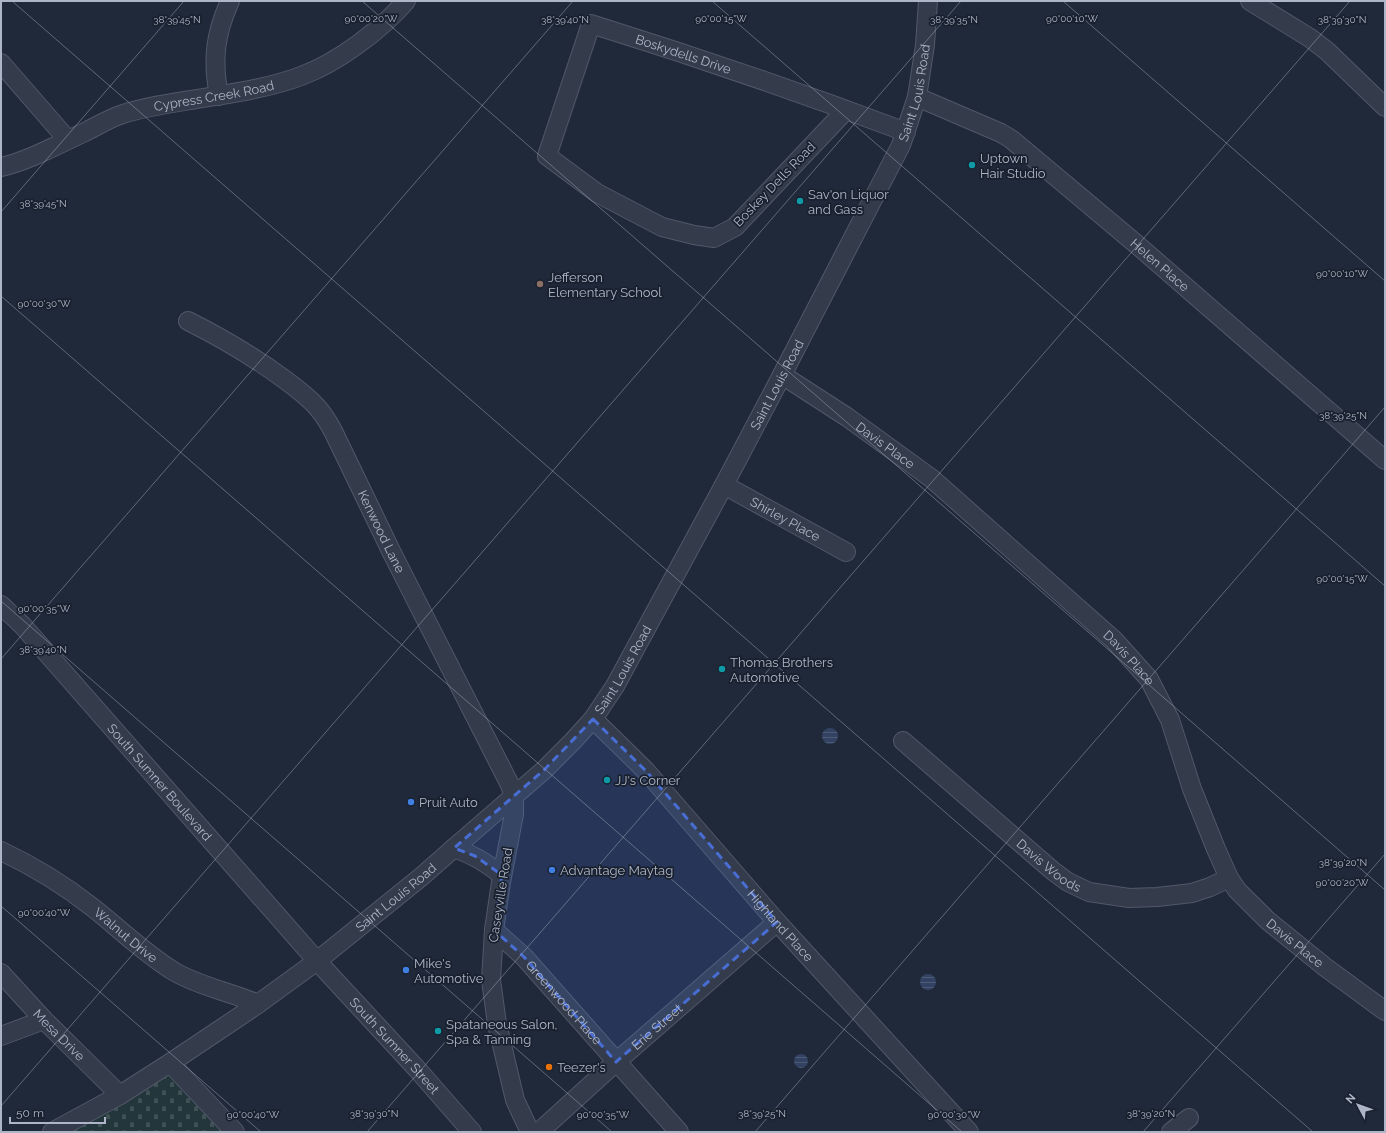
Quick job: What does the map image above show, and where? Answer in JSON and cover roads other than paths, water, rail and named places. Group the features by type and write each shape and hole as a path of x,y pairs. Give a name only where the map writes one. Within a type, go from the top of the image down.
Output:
{"street":[{"path":"219,96 215,61 217,39 222,18 230,1"},
{"name":"Cypress Creek Road","path":"4,166 34,156 122,114 140,109 263,87 301,76 330,62 353,48 378,28 406,1"},
{"name":"Saint Louis Road","path":"52,1132 120,1095 170,1063 258,1004 317,961 421,877 514,796 559,755 593,719 615,686 724,485 867,211 906,132 917,97 925,45 928,1"},
{"path":"1250,1 1310,38 1327,51 1385,107"},
{"name":"Boskydells Drive","path":"547,156 591,24 676,50 906,132"},
{"path":"1,63 67,139"},
{"name":"Helen Place","path":"917,97 1001,133 1010,139 1135,243 1385,460"},
{"name":"Boskey Dells Road","path":"547,156 597,193 662,227 694,235 714,238 735,227 846,110"},
{"name":"Kenwood Lane","path":"188,322 264,364 296,388 316,406 325,417 334,432 395,560 510,785 514,796"},
{"name":"Davis Place","path":"782,375 848,417 910,462 1114,640 1149,679 1170,720 1192,788 1216,849 1229,878 1237,890 1267,920 1325,967 1385,1011"},
{"name":"Shirley Place","path":"724,485 846,552"},
{"name":"South Sumner Boulevard","path":"1,605 22,626 317,961"},
{"name":"Highland Place","path":"593,719 656,782 777,922 969,1132"},
{"name":"Davis Woods","path":"903,741 1053,871 1068,882 1089,892 1129,898 1177,895 1198,891 1229,878"},
{"name":"Caseyville Road","path":"514,796 514,814 502,876 494,930 491,980 496,1024 515,1100 530,1132"},
{"path":"454,848 480,858 502,876"},
{"name":"Walnut Drive","path":"1,851 21,860 54,880 90,905 155,958 176,972 193,981 240,996 258,1004"},
{"name":"Erie Street","path":"539,1132 616,1062 777,922"},
{"name":"Greenwood Place","path":"494,930 524,957 679,1132"},
{"name":"South Sumner Street","path":"317,961 417,1068 472,1132"},
{"name":"Mesa Drive","path":"1,973 44,1020 120,1095"},
{"path":"1,1036 44,1020"},
{"path":"170,1063 235,1132"},
{"path":"1171,1132 1189,1118"}],"water":[{"path":"830,728 837,733 838,736 833,743 830,744 823,739 822,736 827,729"},
{"path":"928,974 935,979 936,982 931,989 928,990 921,985 920,982 925,975"},
{"path":"798,1054 804,1054 808,1058 808,1064 804,1068 798,1068 794,1064 794,1058"}],"place":[{"name":"Uptown Hair Studio","path":"972,165"},
{"name":"Sav'on Liquor and Gass","path":"800,201"},
{"name":"Jefferson Elementary School","path":"540,284"},
{"name":"Thomas Brothers Automotive","path":"722,669"},
{"name":"JJ's Corner","path":"607,780"},
{"name":"Pruit Auto","path":"411,802"},
{"name":"Advantage Maytag","path":"552,870"},
{"name":"Mike's Automotive","path":"406,970"},
{"name":"Spataneous Salon, Spa & Tanning","path":"438,1031"},
{"name":"Teezer's","path":"549,1067"}]}
